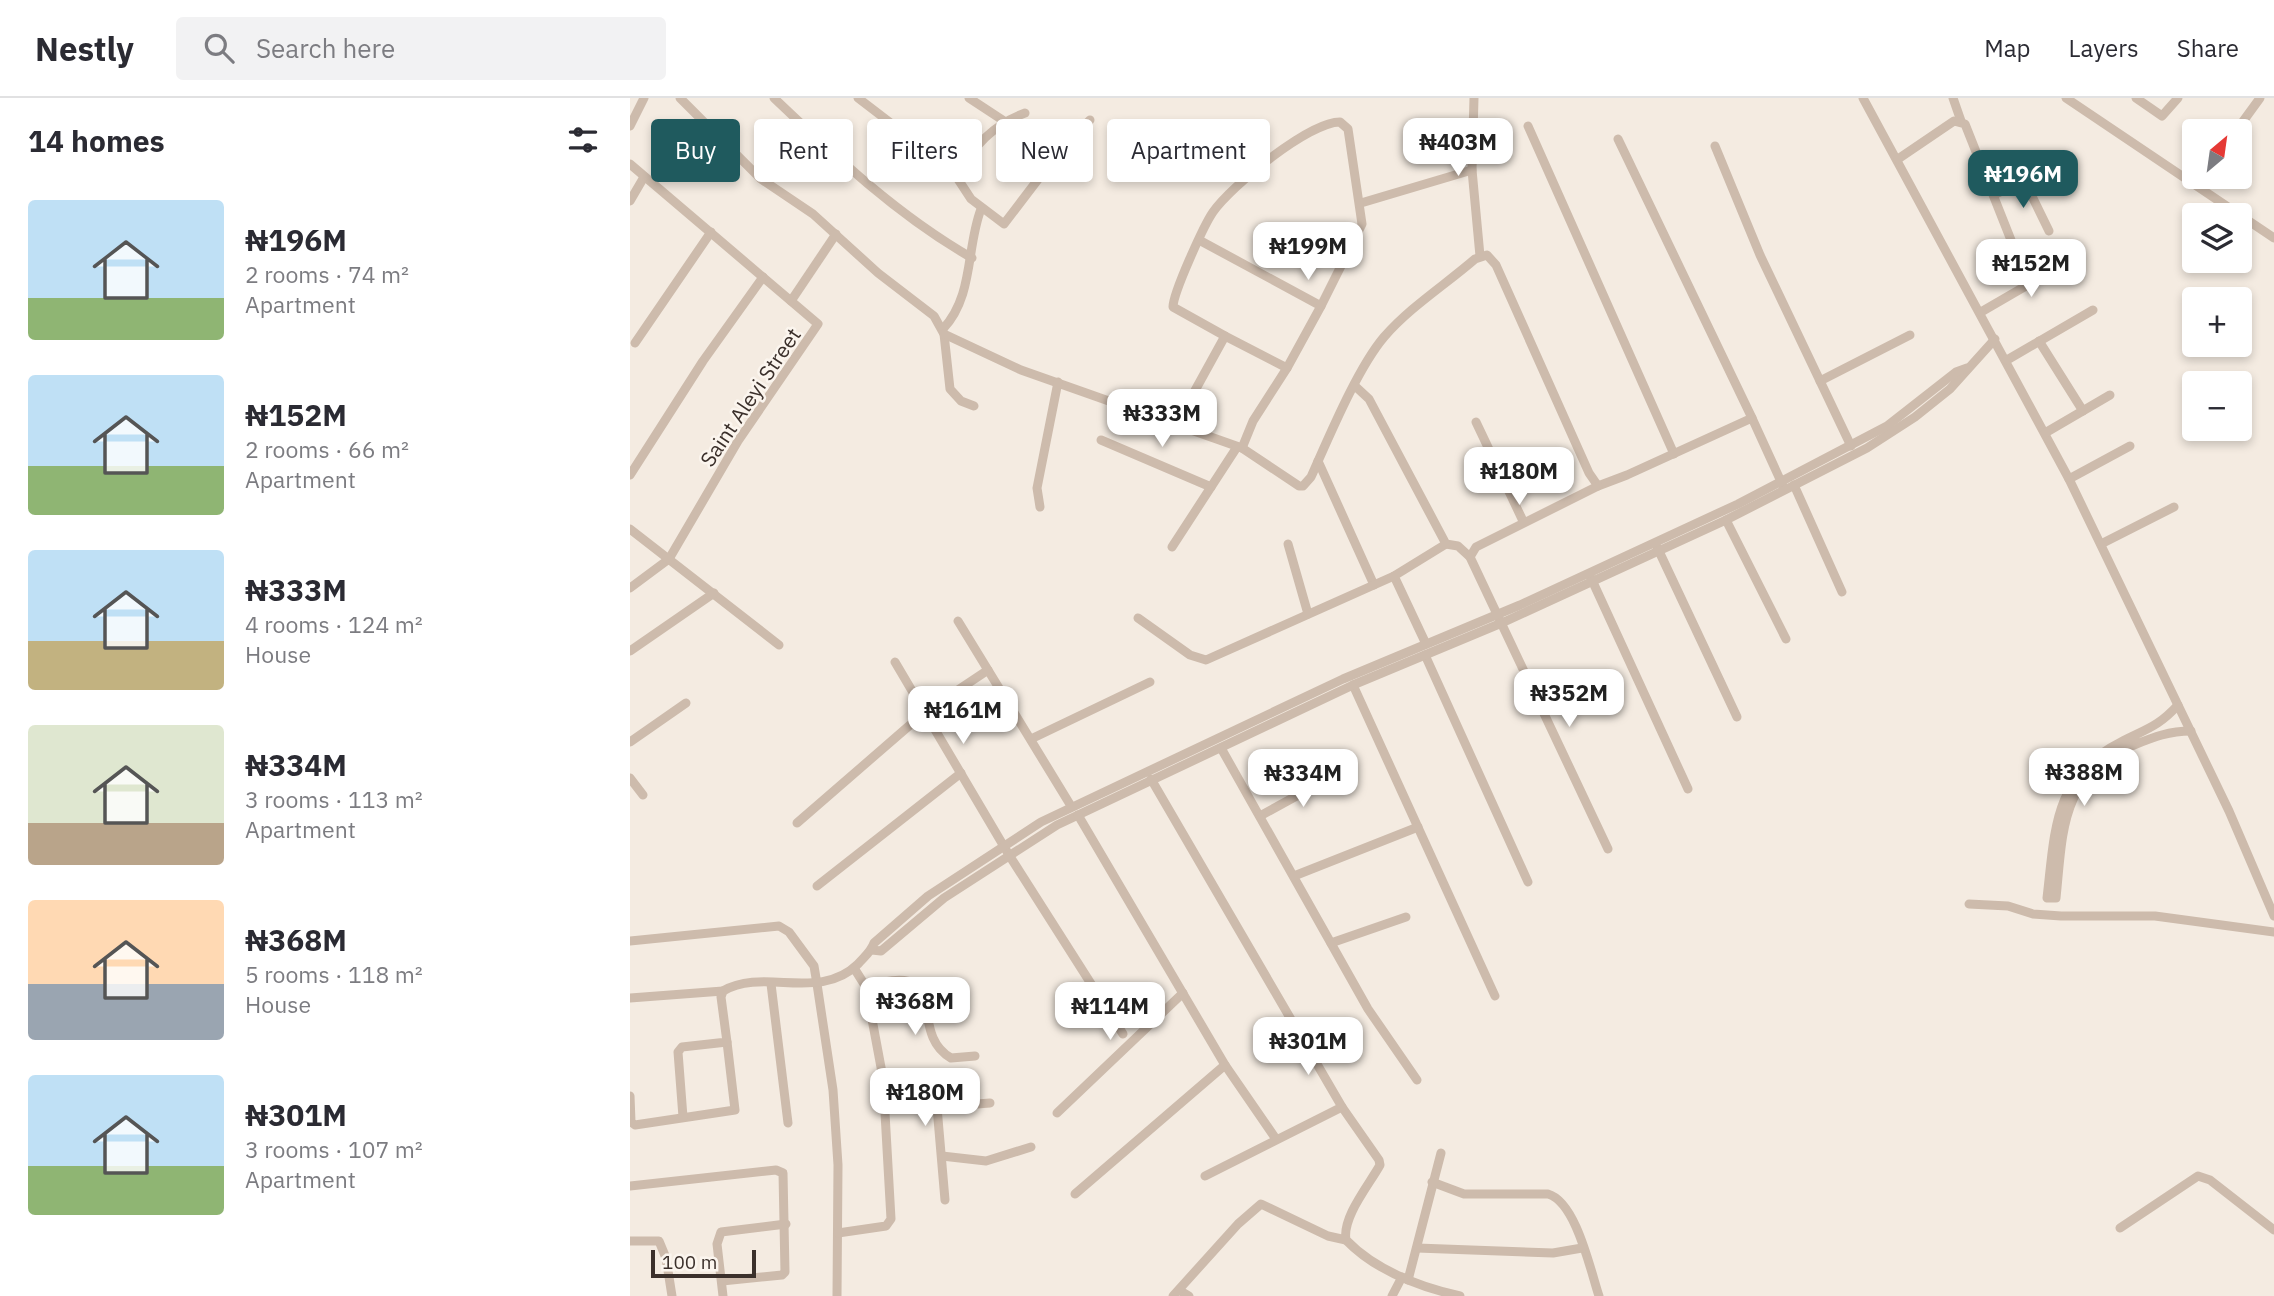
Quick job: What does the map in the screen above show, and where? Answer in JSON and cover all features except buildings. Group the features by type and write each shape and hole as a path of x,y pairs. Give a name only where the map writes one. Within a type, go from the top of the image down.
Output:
{"street":[{"path":"630,126 644,98"},
{"path":"680,98 761,179 813,214 878,273 934,316 944,332 950,389 961,401 974,406"},
{"path":"774,98 829,151 895,207 925,230 972,258"},
{"path":"858,98 885,119"},
{"path":"969,98 1001,119"},
{"path":"1474,98 1472,170 1480,256"},
{"path":"1863,98 2069,479 2191,731 2274,916"},
{"path":"1953,98 1961,121 1968,128 2028,283"},
{"path":"2136,98 2162,116 2178,98"},
{"path":"2245,119 2260,98"},
{"path":"2068,99 2274,238"},
{"path":"1009,119 1025,113"},
{"path":"1898,159 1954,121 1961,121"},
{"path":"1172,547 1240,447 1253,421 1287,368 1358,236 1362,224 1361,203 1348,129 1340,122 1334,122 1280,150 1222,201 1199,240 1173,307 1287,368"},
{"path":"1528,126 1674,454"},
{"path":"982,139 996,128"},
{"path":"1618,139 1752,418 1842,592"},
{"path":"1716,146 1760,255 1851,446"},
{"name":"Saint Aleyi Street","path":"630,164 816,320 817,329 738,441 670,559"},
{"path":"1361,203 1472,170"},
{"path":"630,201 644,177"},
{"path":"1994,195 2024,180 2049,230"},
{"path":"961,182 981,209 1004,224 1036,182"},
{"path":"944,332 952,320 972,258 974,233 981,209"},
{"path":"635,342 711,232"},
{"path":"791,300 836,234"},
{"path":"1199,240 1321,306"},
{"path":"944,332 1021,370 1240,447 1299,486 1307,483 1355,386 1389,332 1480,256 1487,255 1496,265 1589,473 1598,485"},
{"path":"1981,312 2067,262"},
{"path":"630,475 703,361 762,277"},
{"path":"2007,360 2093,310"},
{"path":"1820,381 1910,335"},
{"path":"1176,425 1225,336"},
{"path":"630,998 723,991 746,984 817,984 849,973 891,926 939,888 1078,815 1112,792 1424,655 1867,448 1915,417 1958,382 1966,368 1995,339"},
{"path":"2039,341 2083,411"},
{"path":"1657,546 1726,520 1787,486 1910,411 1956,372 1966,368"},
{"path":"1040,507 1037,488 1058,382"},
{"path":"1355,386 1369,399 1446,544"},
{"path":"2045,433 2110,395"},
{"path":"1470,557 1476,547 1523,521 1752,418"},
{"path":"1476,422 1523,521"},
{"path":"1101,440 1211,487"},
{"path":"2069,479 2130,446"},
{"path":"1318,461 1374,584"},
{"path":"2101,544 2174,507"},
{"path":"1726,520 1786,639"},
{"path":"630,529 779,645"},
{"path":"1288,544 1308,614"},
{"path":"1138,618 1190,655 1206,660 1394,576 1446,544 1458,546 1470,557 1501,618 1608,849"},
{"path":"1657,546 1737,717"},
{"path":"630,588 670,559"},
{"path":"1394,576 1426,644"},
{"path":"1591,577 1688,789"},
{"path":"630,651 713,593"},
{"path":"872,950 881,951 944,898 1071,806 1151,779 1222,748 1235,736 1426,644 1501,618"},
{"path":"958,621 1071,806"},
{"path":"1424,655 1528,882"},
{"path":"895,662 1007,850 1123,1034"},
{"path":"797,823 925,712 988,670"},
{"path":"1031,739 1150,682"},
{"path":"1353,685 1496,996"},
{"path":"630,742 686,703"},
{"path":"2099,760 2159,725 2178,705"},
{"path":"2058,835 2056,898 2051,900 2047,898 2058,835 2066,800 2083,768 2162,733 2191,731"},
{"path":"1222,748 1368,1009 1417,1080"},
{"path":"817,886 961,773"},
{"path":"1260,816 1331,777"},
{"path":"630,778 643,795"},
{"path":"1151,779 1342,1107 1380,1165 1350,1219 1344,1233 1346,1240"},
{"path":"1078,815 1225,1065 1276,1139"},
{"path":"1294,876 1418,827"},
{"path":"939,888 944,898"},
{"path":"1969,904 2008,906 2033,914 2060,916 2155,916 2274,932"},
{"path":"1331,943 1406,917"},
{"path":"630,941 784,927 814,966 833,1090 838,1233 837,1296"},
{"path":"838,1233 886,1226 891,1219 883,1078 866,986 854,968"},
{"path":"866,986 900,981 919,986 925,993 930,1036 935,1044 951,1058 975,1056"},
{"path":"771,984 788,1123"},
{"path":"630,1096 631,1122 635,1125 735,1110 721,997 723,991"},
{"path":"1057,1113 1183,993"},
{"path":"683,1117 678,1052 682,1048 727,1042"},
{"path":"1075,1194 1225,1065"},
{"path":"883,1078 931,1080 935,1084 945,1200"},
{"path":"938,1107 990,1103"},
{"path":"1205,1176 1342,1107"},
{"path":"942,1156 986,1161 1031,1147"},
{"path":"1392,1296 1405,1278 1417,1248 1441,1153"},
{"path":"630,1186 781,1171 785,1177 787,1268 782,1275 722,1281"},
{"path":"2120,1228 2198,1176 2210,1180 2274,1230"},
{"path":"1432,1182 1464,1194 1548,1194 1558,1197 1569,1209 1599,1296"},
{"path":"1189,1296 1176,1293 1238,1224 1261,1204 1328,1236 1346,1240 1428,1293 1460,1296"},
{"path":"723,1296 717,1244 721,1232 786,1224"},
{"path":"630,1241 659,1241 664,1248 672,1296"},
{"path":"1417,1248 1553,1253 1582,1248"}]}
